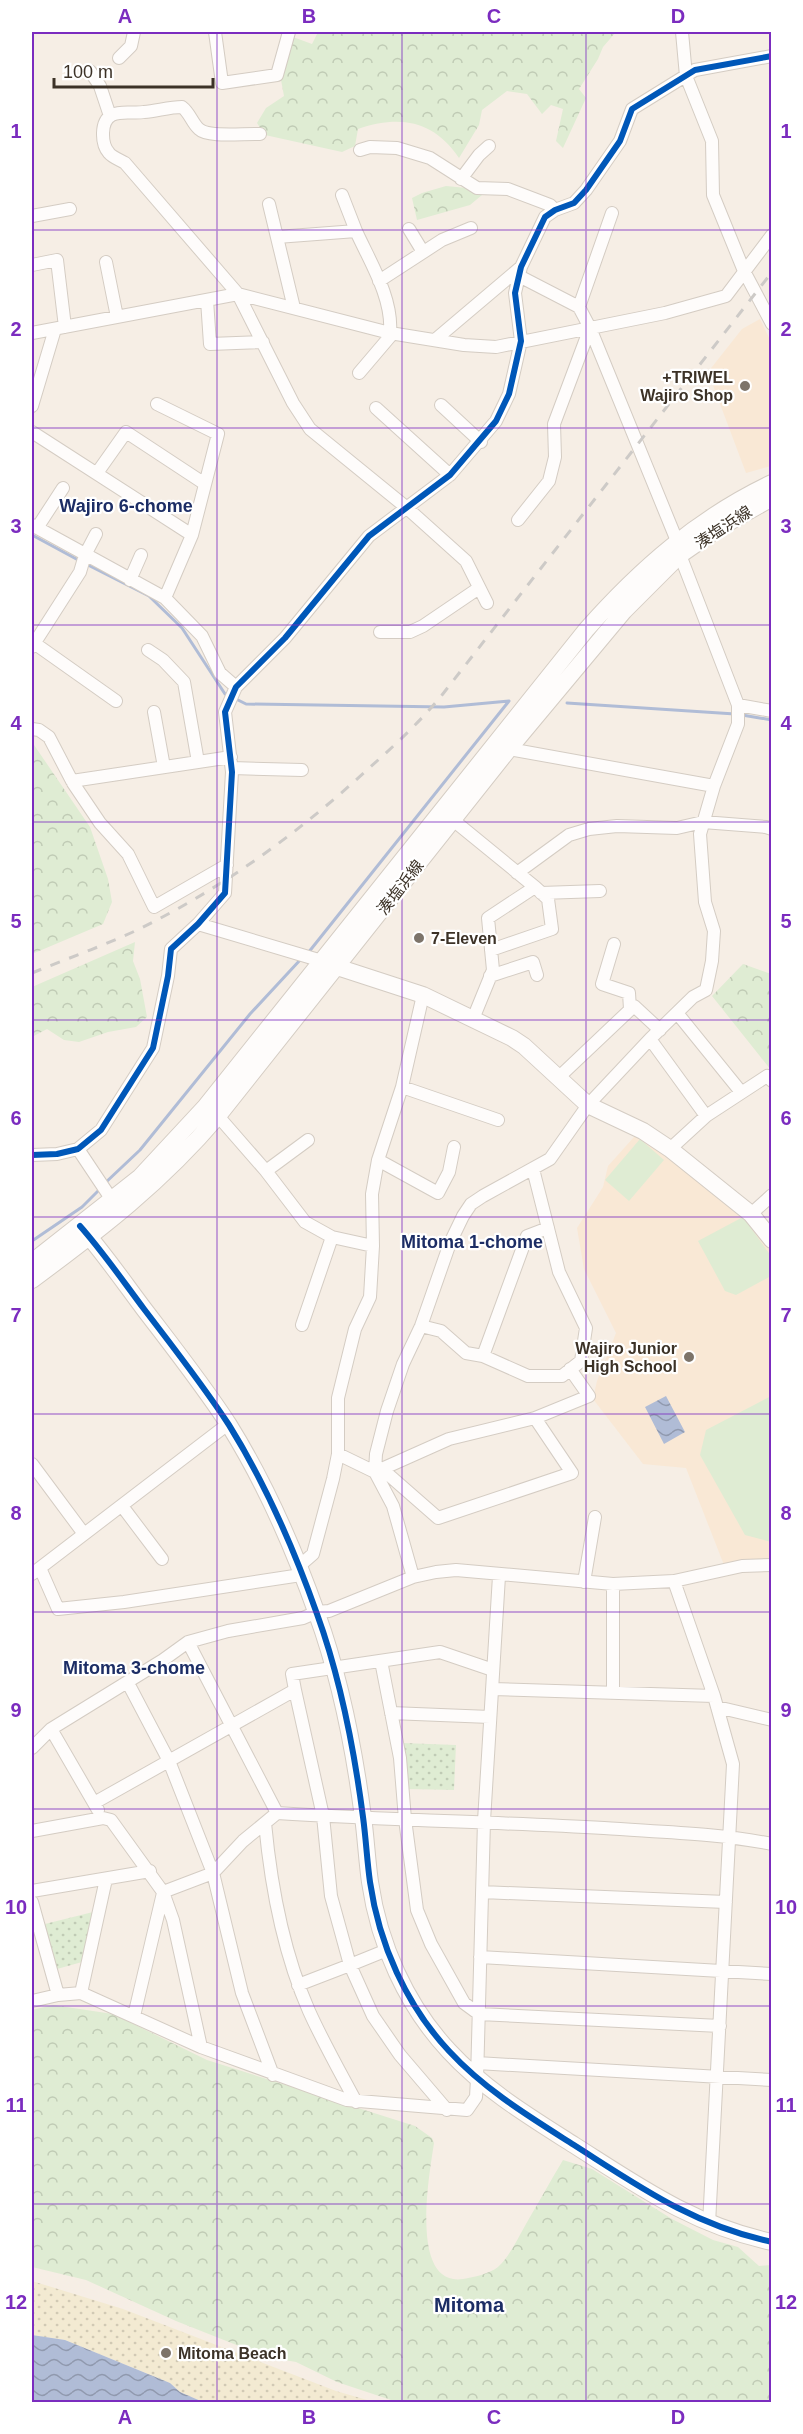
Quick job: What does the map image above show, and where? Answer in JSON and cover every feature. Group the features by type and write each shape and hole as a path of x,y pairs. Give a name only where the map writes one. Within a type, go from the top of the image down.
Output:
{"main road":[{"name":"湊塩浜線","path":"32,1280 85,1232 112,1200 140,1177 174,1142 453,820 509,749 678,548 712,515 771,483"},
{"name":"湊塩浜線","path":"32,1263 85,1232 150,1189 186,1154 218,1116 329,964 586,630 628,585 678,548 720,528 771,498"},
{"path":"329,964 423,995 525,1047 588,1105 619,1118 670,1149 752,1214 771,1240"},
{"path":"85,1232 228,1424 265,1490 317,1612 336,1668 352,1747 370,1884 387,1950 402,1983 429,2026 449,2051 542,2124 677,2210 709,2224 771,2242"}],"street":[{"path":"119,58 131,46 134,32"},
{"path":"215,32 222,83 277,75 289,32"},
{"path":"682,32 686,76 712,141 713,195 744,271 771,324"},
{"path":"32,1155 57,1154 78,1149 100,1130 153,1048 168,976 171,949 198,924 225,893 231,763 225,712 236,687 285,638 369,536 450,476 481,442 496,421 509,394 520,341 515,292 520,271 545,218 555,210 574,202 586,190 620,141 632,109 695,70 771,56"},
{"path":"90,71 100,86 110,116 103,131 109,154 125,163 238,294 293,403 310,429 407,508 465,561 487,603"},
{"path":"110,116 123,112 142,113 182,107 189,112 197,128 208,134 260,134"},
{"path":"461,179 479,155 489,146"},
{"path":"360,150 370,147 397,148 430,158 477,188 508,189 550,205 555,210"},
{"path":"342,195 392,315 392,333 359,373"},
{"path":"269,204 294,308"},
{"path":"32,216 70,209"},
{"path":"579,307 612,213"},
{"path":"379,281 442,240 471,228"},
{"path":"409,229 423,252"},
{"path":"277,237 356,231"},
{"path":"32,333 238,294 392,333 464,345 496,347 665,313 726,296 771,235"},
{"path":"32,265 57,260 60,328 32,406"},
{"path":"106,262 117,317"},
{"path":"413,1577 393,1506 378,1470 376,1454 387,1411 403,1364 421,1326 450,1243 471,1204 550,1159 588,1105 693,997 706,990 712,961 714,931 705,902 700,834 714,786 738,724 738,705 590,328 579,307 520,271"},
{"path":"436,339 520,271"},
{"path":"207,300 210,344 262,342"},
{"path":"518,520 549,481 555,457 554,424 590,328"},
{"path":"157,404 218,434 192,535 165,598"},
{"path":"441,405 481,442"},
{"path":"376,408 450,476"},
{"path":"32,432 192,535"},
{"path":"96,473 126,432 205,484"},
{"path":"63,488 34,526 83,560 165,598 202,636 220,673 236,687"},
{"path":"96,534 33,645 117,700"},
{"path":"130,580 141,555"},
{"path":"380,632 410,632 423,626 479,588"},
{"path":"148,650 163,660 184,682 198,762"},
{"path":"738,705 771,711"},
{"path":"153,712 164,767"},
{"path":"32,729 39,730 49,737 72,781 100,823 128,854 154,907 227,865"},
{"path":"509,749 714,786"},
{"path":"72,781 198,762 302,770"},
{"path":"453,820 548,899 552,929 491,950"},
{"path":"517,873 569,835 589,829 617,826 677,828 703,822 771,829"},
{"path":"473,1019 493,970 488,918 538,890 600,891"},
{"path":"198,924 329,964"},
{"path":"614,944 602,984 629,993 630,1009"},
{"path":"490,976 533,962 537,975"},
{"path":"228,1424 36,1571 58,1610 124,1602 300,1571 313,1554 338,1454 338,1398 355,1329 370,1297 373,1245 372,1194 378,1160 402,1088 423,995"},
{"path":"558,1078 634,1006 660,1030"},
{"path":"677,1013 741,1092"},
{"path":"650,1040 706,1116"},
{"path":"670,1149 706,1116 741,1092 767,1076 771,1081"},
{"path":"402,1088 498,1120"},
{"path":"218,1116 266,1171 305,1222 332,1237 373,1245"},
{"path":"266,1171 308,1140"},
{"path":"378,1160 438,1193 449,1172 454,1147"},
{"path":"78,1149 112,1200"},
{"path":"421,1326 441,1331 466,1353 483,1356 528,1376 562,1376 581,1361 586,1328 559,1272 533,1169"},
{"path":"752,1214 771,1195"},
{"path":"483,1356 527,1236 548,1228"},
{"path":"302,1325 332,1237"},
{"path":"378,1470 449,1439 535,1418 589,1396 570,1369"},
{"path":"338,1454 378,1470 438,1518 572,1473 535,1418"},
{"path":"32,1464 84,1534"},
{"path":"122,1506 162,1559"},
{"path":"584,1582 595,1517"},
{"path":"32,1748 51,1729 128,1683 189,1642 228,1631 303,1618 317,1612 329,1611 413,1577 456,1570 498,1576 614,1584 674,1581 742,1566 771,1565"},
{"path":"32,2001 81,1993 201,2047 273,2075 356,2102 467,2110 476,2097 484,1821 498,1576"},
{"path":"674,1581 715,1701 733,1764 709,2224"},
{"path":"612,1693 614,1584"},
{"path":"189,1642 277,1813"},
{"path":"447,2110 400,2055 374,2016 350,1965 331,1896 323,1816 292,1674 440,1652 493,1670"},
{"path":"381,1661 400,1758 405,1819 417,1910 443,1968 464,2003 479,2014 720,2026"},
{"path":"128,1683 169,1761 213,1873 242,1993 273,2075"},
{"path":"492,1689 612,1693 715,1701 771,1720"},
{"path":"94,1803 295,1690"},
{"path":"391,1713 490,1718"},
{"path":"51,1729 103,1818"},
{"path":"164,1892 213,1873 243,1841 277,1813 484,1821 728,1836 771,1844"},
{"path":"32,1831 103,1818 111,1820 164,1892 173,1920 201,2047"},
{"path":"265,1823 280,1926 298,1985 309,2012 356,2102"},
{"path":"32,1891 150,1871"},
{"path":"81,1993 106,1879"},
{"path":"134,2016 164,1892"},
{"path":"482,1892 726,1902"},
{"path":"32,1902 58,1995"},
{"path":"298,1985 387,1950"},
{"path":"480,1957 771,1974"},
{"path":"477,2071 771,2080"}],"shaded area":[{"path":"760,319 771,342 771,466 746,473 708,372 742,329"},
{"name":"Wajiro Junior High School","path":"639,1136 746,1218 771,1252 771,1561 743,1559 724,1565 686,1468 643,1464 593,1399 597,1381 616,1333 584,1269 577,1228 603,1187 608,1166 634,1137"}],"green space":[{"path":"318,32 616,32 603,47 579,89 586,98 563,148 556,141 563,109 551,105 542,114 527,94 507,91 482,110 479,125 459,158 449,145 427,128 402,122 388,122 358,129 355,146 342,152 265,135 257,123 266,108 284,96 281,80 293,37 312,44"},
{"path":"446,186 467,188 482,195 470,205 417,220 412,198"},
{"path":"32,742 90,827 108,879 112,902 103,924 32,954"},
{"path":"135,942 133,961 140,979 147,1017 136,1027 108,1032 79,1042 64,1040 47,1029 32,1037 32,987"},
{"path":"743,964 771,974 771,1070 712,996"},
{"path":"640,1139 664,1160 629,1201 605,1180"},
{"path":"743,1217 771,1256 771,1276 736,1295 725,1291 698,1241"},
{"path":"771,1396 771,1542 745,1535 700,1455 706,1430"},
{"path":"402,1743 456,1745 454,1790 408,1789"},
{"path":"93,1912 82,1962 57,1969 45,1924"},
{"path":"53,2005 113,2014 207,2060 415,2126 432,2138 434,2143 426,2225 429,2247 435,2265 446,2277 463,2279 498,2267 514,2247 563,2160 592,2169 672,2219 713,2240 738,2247 759,2266 771,2265 771,2402 397,2402 337,2382 296,2362 267,2357 176,2321 86,2280 32,2267 32,2010"}],"sand":[{"name":"Mitoma Beach","path":"32,2281 123,2309 336,2391 374,2402 203,2402 180,2392 170,2383 65,2340 32,2335"}],"water":[{"path":"666,1396 685,1432 664,1444 645,1407"},
{"path":"32,2335 65,2340 170,2383 180,2392 203,2402 32,2402"}],"waterway":[{"path":"32,535 80,561"},
{"path":"86,564 149,596 182,628 225,694 230,696"},
{"path":"236,699 246,704 444,707 509,701"},
{"path":"308,953 509,701"},
{"path":"567,703 735,714"},
{"path":"742,715 772,720"},
{"path":"104,1184 140,1150 250,1014 301,959"},
{"path":"32,1241 82,1207 100,1189"}],"railway":[{"path":"32,973 142,928 241,870 319,812 397,743 442,695 772,272"}],"cycle path":[{"path":"32,1155 57,1154 78,1149 101,1130 153,1048 168,976 171,949 198,924 225,893 232,772 225,712 236,687 285,638 369,536 450,475 496,421 509,394 521,341 515,293 521,267 545,217 555,210 574,203 586,190 620,141 632,109 695,70 772,56"},
{"path":"80,1226 188,1366 229,1425 267,1493 289,1541 317,1614 346,1714 364,1825 370,1882 380,1928 397,1973 420,2014 463,2065 508,2102 541,2124 668,2203 717,2226 772,2242"}],"place":[{"name":"+TRIWEL Wajiro Shop","path":"745,386"},
{"name":"7-Eleven","path":"419,938"},
{"name":"Wajiro Junior High School","path":"689,1357"},
{"name":"Mitoma Beach","path":"166,2353"}],"district":[{"name":"Wajiro 6-chome","path":"126,506"},
{"name":"Mitoma 1-chome","path":"472,1242"},
{"name":"Mitoma 3-chome","path":"134,1668"},
{"name":"Mitoma","path":"469,2305"}]}
